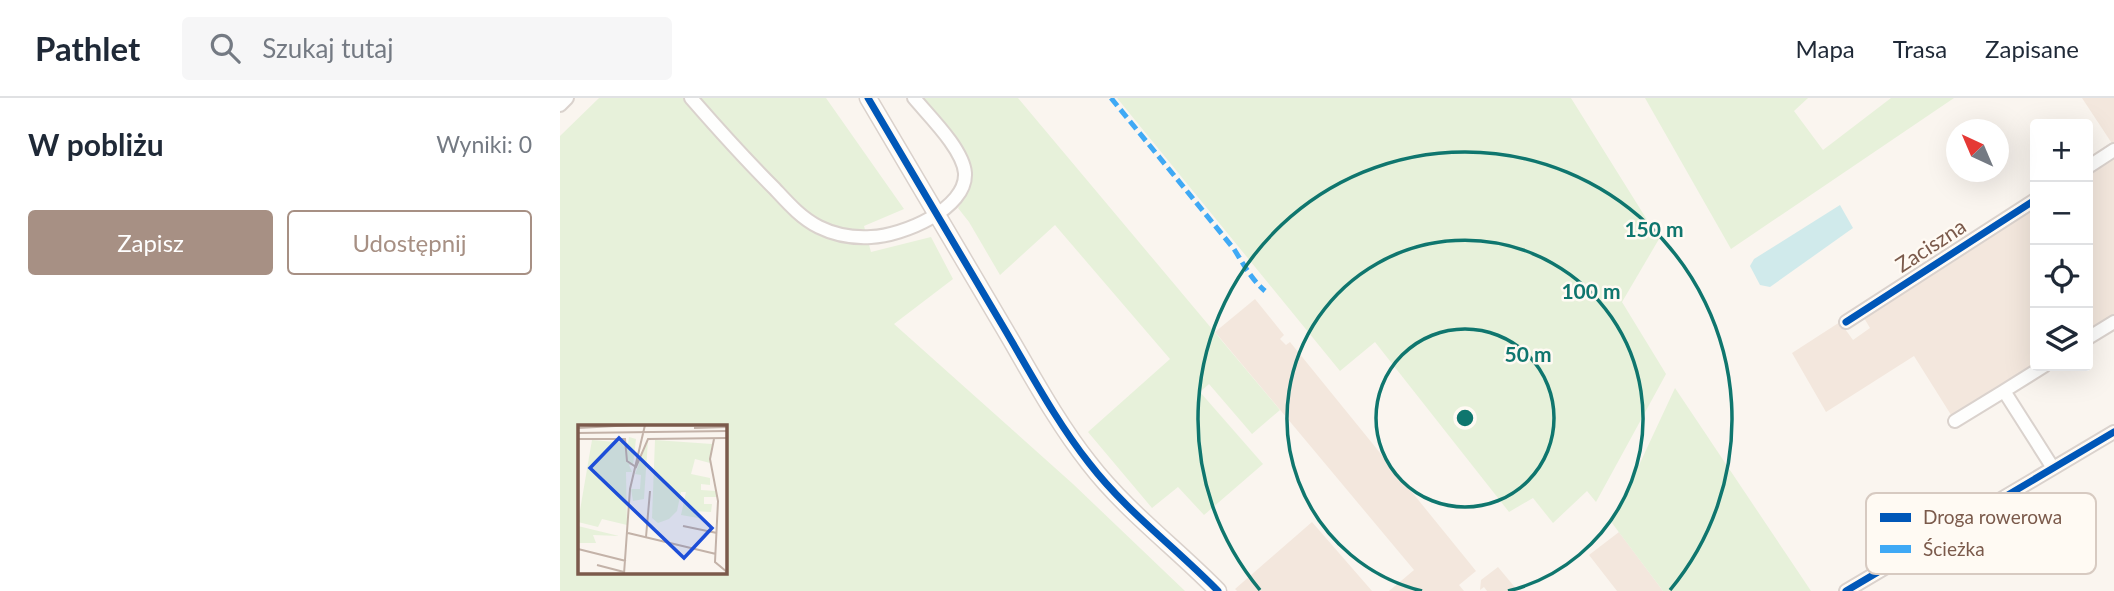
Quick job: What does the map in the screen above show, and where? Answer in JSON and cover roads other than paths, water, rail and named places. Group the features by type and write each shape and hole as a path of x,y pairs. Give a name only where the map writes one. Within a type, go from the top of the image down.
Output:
{"street":[{"path":"560,105 567,98"},
{"path":"691,98 797,212 819,227 847,236 875,237 905,230 937,213 951,204 962,189 964,165 953,146 915,98"},
{"path":"868,98 1077,448 1130,508 1218,591"},
{"path":"2093,164 2114,150"},
{"name":"Zaciszna","path":"1846,323 2030,203"},
{"path":"2093,335 2114,321"},
{"path":"1955,421 2035,371"},
{"path":"2004,391 2053,468"},
{"path":"2011,493 2114,432"},
{"path":"1846,591 1875,574"}],"water":[{"path":"1840,205 1853,228 1770,287 1760,285 1750,266 1754,259"}]}
